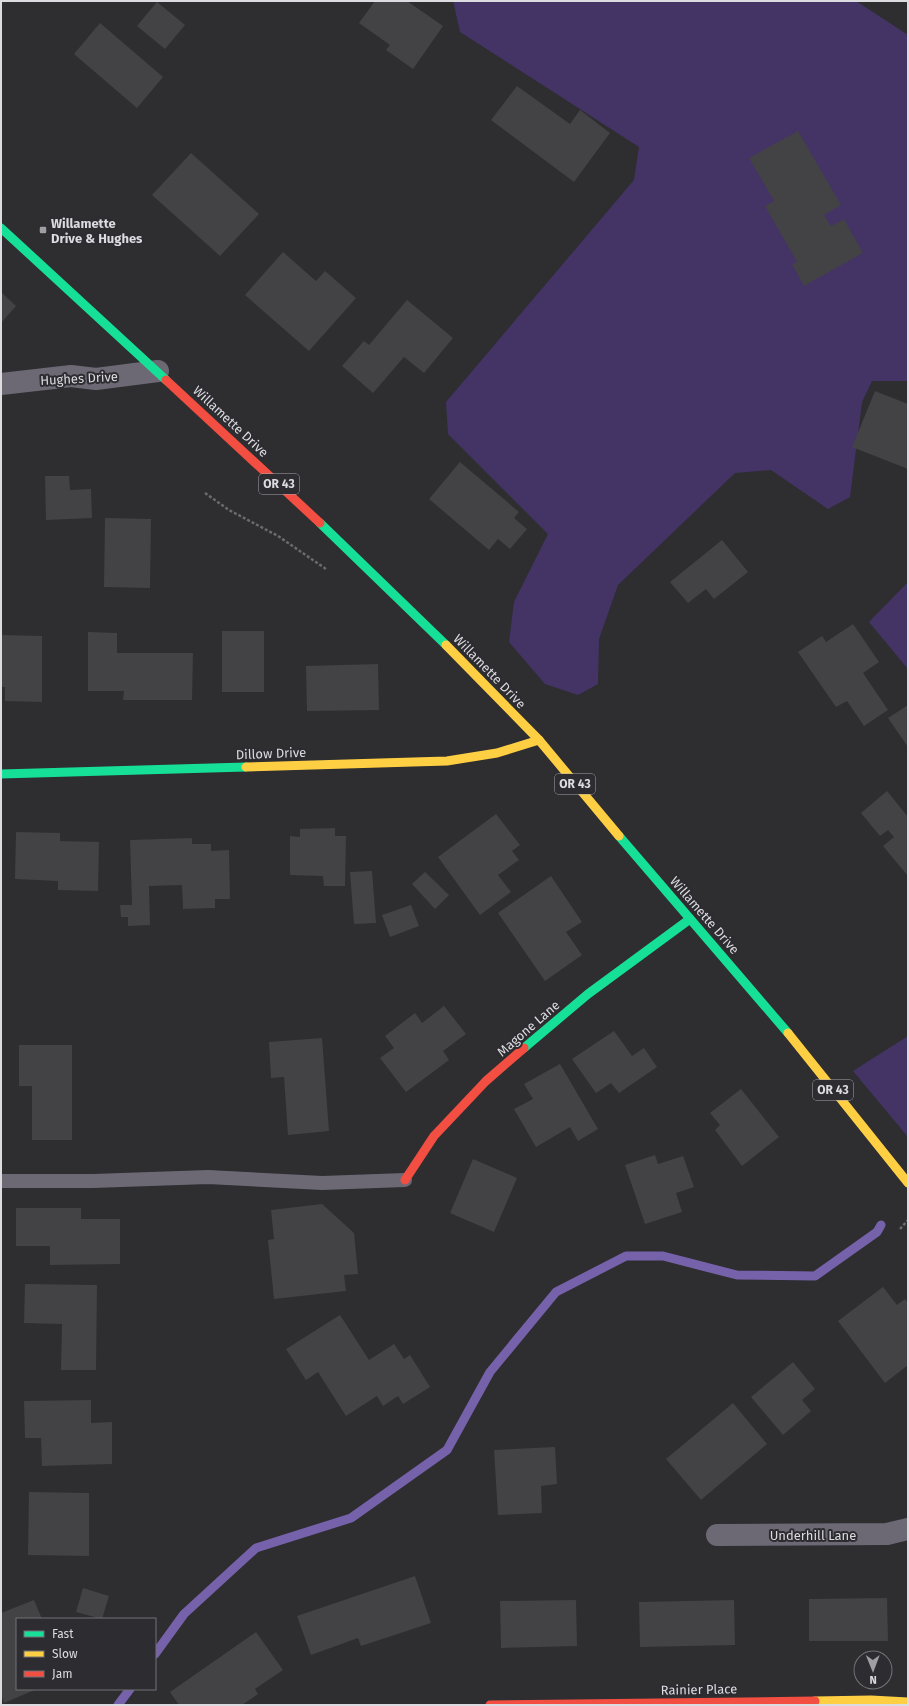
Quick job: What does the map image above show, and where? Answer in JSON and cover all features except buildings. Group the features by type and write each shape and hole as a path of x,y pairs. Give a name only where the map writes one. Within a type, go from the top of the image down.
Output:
{"street":[{"name":"Willamette Drive","path":"1,228 158,371 314,517 461,659 539,740 580,790 775,1017 908,1183"},
{"name":"Hughes Drive","path":"1,384 71,376 96,379 158,371"},
{"name":"Dillow Drive","path":"1,774 447,761 497,753 539,740"},
{"name":"Magone Lane","path":"405,1180 434,1136 486,1081 588,994 690,919"},
{"name":"Underhill Lane","path":"717,1535 887,1534 908,1529"},
{"name":"Rainier Place","path":"490,1705 871,1700 908,1702"}],"lane":[{"path":"1,1181 92,1181 208,1177 322,1182 405,1180"}],"path":[{"path":"205,493 229,510 278,536 330,572"},
{"path":"900,1229 908,1220"}],"shaded area":[{"path":"453,1 856,1 908,35 908,381 872,381 862,402 850,497 828,509 771,470 735,473 618,585 599,639 598,684 578,695 545,684 509,642 514,602 548,534 448,434 446,402 634,180 639,147 460,32"},
{"path":"908,582 908,669 869,622"},
{"path":"908,1036 908,1137 853,1071"}],"waterway":[{"path":"156,1653 184,1614 256,1548 351,1518 447,1450 490,1372 556,1292 626,1256 663,1256 737,1275 815,1276 877,1232 881,1225"},
{"path":"118,1705 129,1690"}],"traffic: fast":[{"path":"1,228 166,380"},
{"path":"320,523 446,645"},
{"path":"1,774 246,767"},
{"path":"619,836 788,1033"},
{"path":"524,1048 588,994 690,919"}],"traffic: slow":[{"path":"446,645 539,740 619,836"},
{"path":"246,767 447,761 497,753 539,740"},
{"path":"788,1033 908,1183"},
{"path":"815,1701 871,1700 908,1702"}],"traffic: jam":[{"path":"166,380 320,523"},
{"path":"405,1180 434,1136 486,1081 524,1048"},
{"path":"490,1705 815,1701"}],"place":[{"name":"Willamette Drive & Hughes","path":"43,230"}]}
